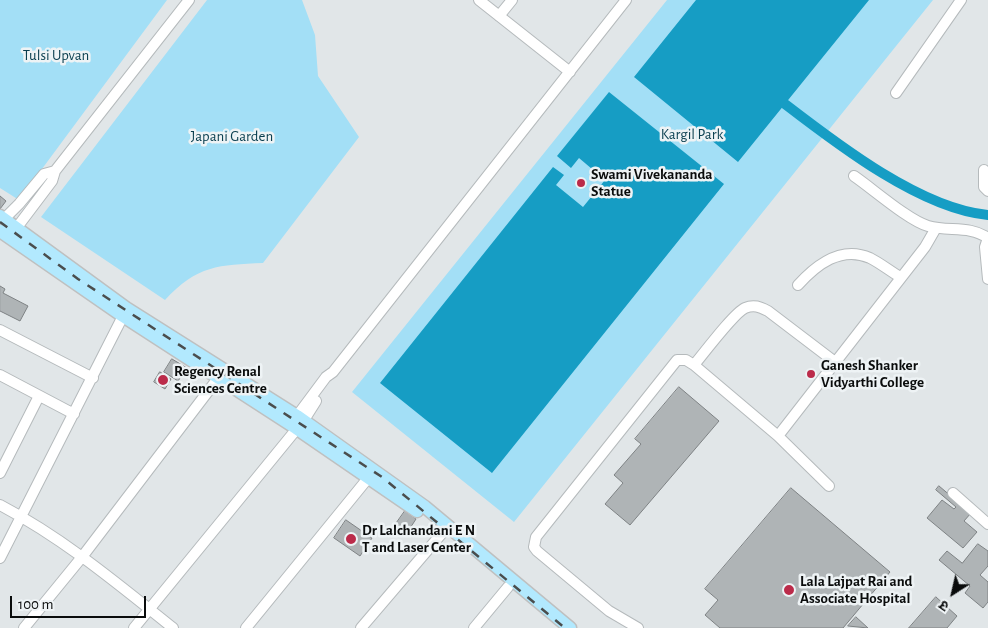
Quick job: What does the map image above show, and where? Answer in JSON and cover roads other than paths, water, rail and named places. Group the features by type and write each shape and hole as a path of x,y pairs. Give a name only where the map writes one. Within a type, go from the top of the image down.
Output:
{"main road":[{"path":"2,217 9,233 123,316 219,377 299,421 369,477 443,532 508,587 570,628"},
{"path":"9,233 299,421 426,506 538,606 558,628"}],"street":[{"path":"9,233 52,181 55,171 189,0"},
{"path":"479,0 570,72"},
{"path":"499,16 512,0"},
{"path":"134,628 299,421 326,377 332,372 626,0"},
{"path":"896,93 961,0"},
{"path":"984,170 984,187 988,191"},
{"path":"2,217 19,204 44,174 55,171"},
{"path":"854,176 915,220 936,228 974,230 988,238 985,247 988,279"},
{"path":"778,436 924,248 936,228"},
{"path":"798,284 817,265 828,259 848,254 869,258 900,277"},
{"path":"694,365 740,311 753,306 760,307 768,312 835,362"},
{"path":"0,558 123,316"},
{"path":"0,330 93,378"},
{"path":"638,628 601,604 537,551 534,542 536,536 672,366 682,359 694,365 778,436 829,486"},
{"path":"0,376 74,414"},
{"path":"24,628 82,557 219,377"},
{"path":"0,473 39,396"},
{"path":"246,628 369,477"},
{"path":"953,493 988,524"},
{"path":"0,505 22,517 82,557 173,628"},
{"path":"361,628 443,532"},
{"path":"474,628 508,587"}],"waterway":[{"path":"785,104 854,155 908,188 935,201 962,210 988,215"}],"railway":[{"path":"0,222 78,279 382,477 565,628"}],"place":[{"name":"Swami Vivekananda Statue","path":"581,183"},
{"name":"Ganesh Shanker Vidyarthi College","path":"811,374"},
{"name":"Regency Renal Sciences Centre","path":"163,380"},
{"name":"Dr Lalchandani E N T and Laser Center","path":"351,539"},
{"name":"Lala Lajpat Rai and Associate Hospital","path":"789,590"}],"park label":[{"name":"Tulsi Upvan","path":"56,55"},
{"name":"Kargil Park","path":"692,134"},
{"name":"Japani Garden","path":"232,136"}]}
